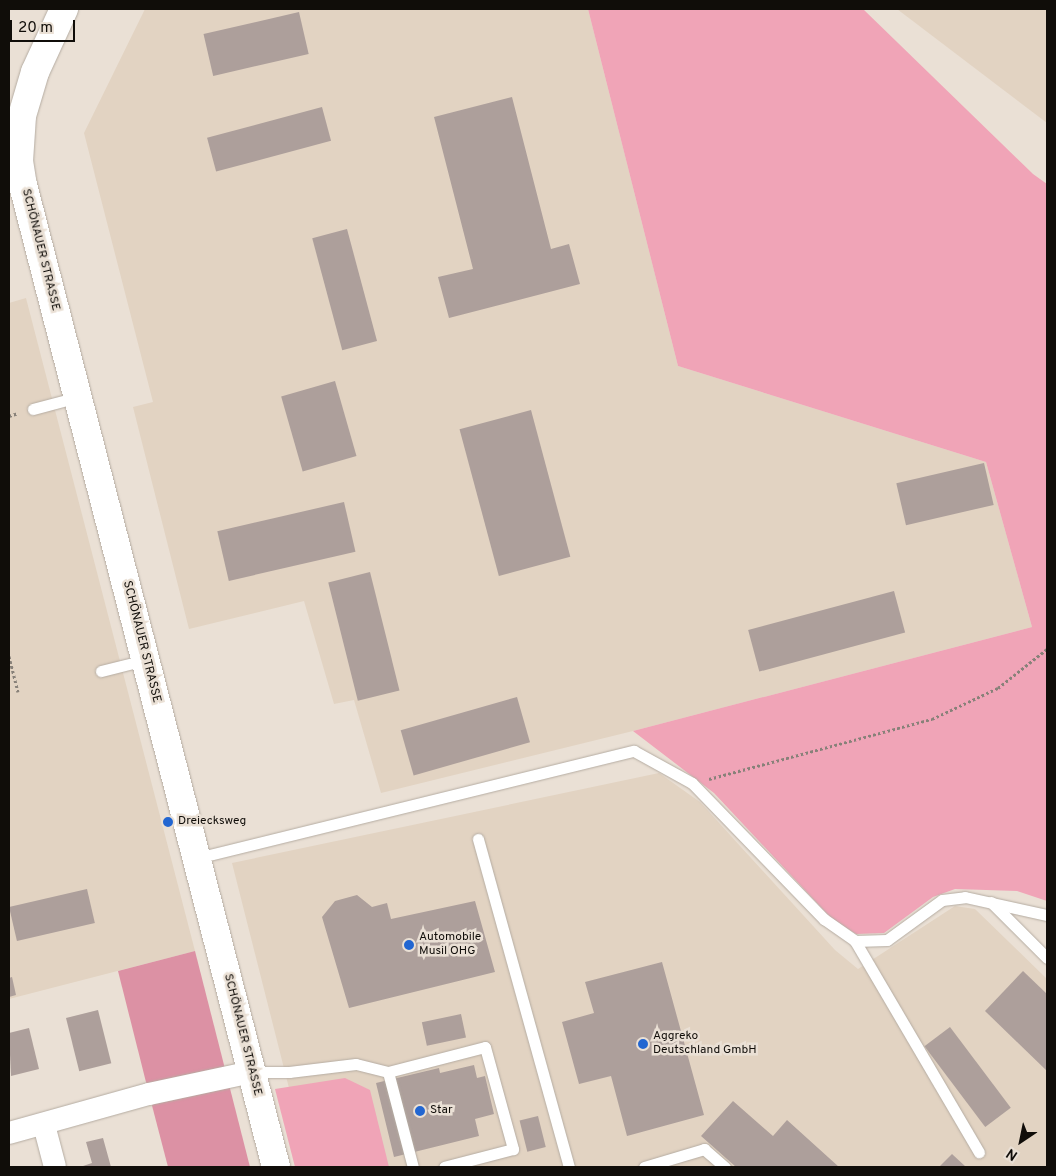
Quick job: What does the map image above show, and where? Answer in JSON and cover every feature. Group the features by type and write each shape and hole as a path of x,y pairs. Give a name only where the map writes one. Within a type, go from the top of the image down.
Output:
{"main road":[{"name":"SCHÖNAUER STRASSE","path":"64,9 32,79 22,116 16,187 78,397 276,1167"}],"street":[{"path":"9,1133 44,1125 148,1094 252,1072"},
{"path":"44,1125 55,1167"}],"lane":[{"path":"33,409 78,397"},
{"path":"100,671 146,660"},
{"path":"197,858 634,751 692,783 824,919 855,941 979,1152"},
{"path":"478,839 569,1167"},
{"path":"855,941 887,940 942,900 965,897 1047,915"},
{"path":"990,901 1047,958"},
{"path":"252,1072 289,1072 356,1064 388,1072 484,1047 513,1149 444,1167"},
{"path":"388,1072 413,1167"},
{"path":"644,1167 704,1149 725,1167"}],"path":[{"path":"692,783 932,719 998,688 1047,649"},
{"path":"9,656 18,692"}],"shaded area":[{"path":"145,9 588,9 678,366 986,462 1032,627 633,731 381,793 354,700 334,704 304,601 189,629 133,407 153,402 84,133"},
{"path":"588,9 863,9 1033,174 1047,184 1047,901 1017,891 955,889 933,897 884,933 856,934 831,918 714,793 633,731 1032,627 986,462 678,366"},
{"path":"897,9 1047,9 1047,123"},
{"path":"26,298 195,951 9,999 9,303"},
{"path":"659,773 700,802 835,950 858,969 955,906 975,909 1047,979 1047,1167 309,1167 232,863"},
{"path":"195,951 250,1167 168,1167 149,1094 118,971"},
{"path":"345,1078 370,1090 389,1167 295,1167 275,1089"}],"building":[{"path":"299,12 309,54 213,76 204,34"},
{"path":"512,97 551,249 569,244 580,284 449,318 438,277 473,269 434,117"},
{"path":"322,107 331,141 216,172 207,138"},
{"path":"347,229 377,341 342,350 312,238"},
{"path":"335,381 356,456 303,471 281,396"},
{"path":"531,410 570,557 499,576 460,429"},
{"path":"984,463 994,505 906,525 896,483"},
{"path":"344,502 355,552 229,581 217,531"},
{"path":"370,572 400,690 358,701 328,582"},
{"path":"894,591 905,633 759,672 748,630"},
{"path":"517,697 530,742 414,776 401,730"},
{"path":"87,889 95,923 17,941 9,907"},
{"name":"Automobile Musil OHG","path":"357,895 372,907 387,903 391,919 475,901 495,972 349,1008 322,917 335,901"},
{"name":"Aggreko Deutschland GmbH","path":"662,962 704,1115 627,1136 611,1076 579,1084 562,1022 594,1013 585,982"},
{"path":"1023,971 1047,994 1047,1071 985,1011"},
{"path":"12,977 16,995 9,997 9,978"},
{"path":"98,1010 111,1063 79,1071 66,1018"},
{"path":"461,1014 466,1037 427,1046 422,1022"},
{"path":"950,1027 1011,1108 985,1127 924,1046"},
{"path":"29,1028 39,1069 11,1076 9,1033"},
{"path":"474,1065 477,1078 485,1076 494,1114 475,1119 479,1136 394,1157 376,1083 439,1068 440,1073"},
{"path":"733,1101 773,1136 787,1120 839,1167 736,1167 701,1136"},
{"path":"538,1116 546,1147 527,1152 520,1121"},
{"path":"103,1138 111,1167 80,1167 92,1163 86,1142"},
{"path":"952,1154 966,1167 939,1167"}],"place":[{"name":"Dreiecksweg","path":"168,822"},
{"name":"Automobile Musil OHG","path":"409,945"},
{"name":"Aggreko Deutschland GmbH","path":"643,1044"},
{"name":"Star","path":"420,1111"}]}
